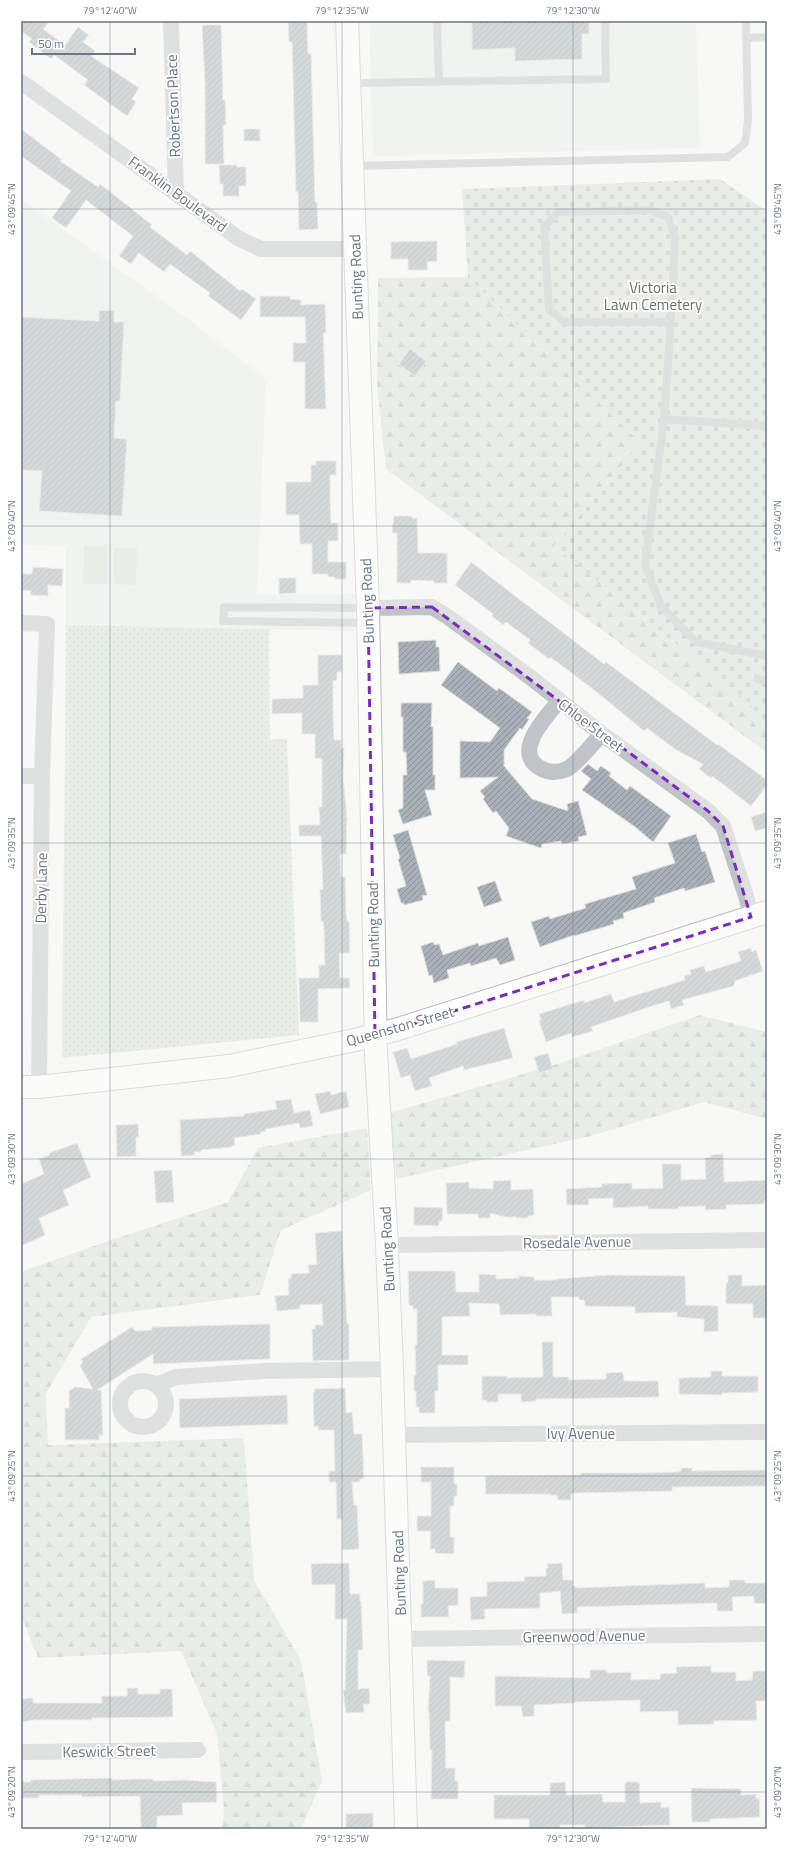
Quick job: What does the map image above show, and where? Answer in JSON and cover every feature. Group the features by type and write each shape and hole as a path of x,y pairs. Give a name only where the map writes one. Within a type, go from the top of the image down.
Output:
{"main road":[{"name":"Bunting Road","path":"348,21 368,615 375,1036 387,1245 392,1369 406,1829"},
{"name":"Queenston Street","path":"30,1087 228,1066 375,1036 763,914"}],"street":[{"name":"Robertson Place","path":"171,21 176,192"},
{"name":"Franklin Boulevard","path":"21,82 238,238 261,249 355,249"},
{"name":"Chloe Street","path":"368,615 432,607 523,672 602,734 708,811 722,826 747,899 763,914"},
{"name":"Derby Lane","path":"21,623 47,624 30,1087"},
{"path":"559,701 534,733 529,747 531,758 536,766 554,773 568,769 602,734"},
{"path":"21,776 42,776"},
{"name":"Rosedale Avenue","path":"387,1245 767,1240"},
{"path":"156,1385 176,1377 184,1376 265,1371 392,1369"},
{"name":"Ivy Avenue","path":"394,1435 767,1432"},
{"name":"Greenwood Avenue","path":"401,1639 767,1634"},
{"name":"Keswick Street","path":"21,1752 198,1750"}],"lane":[{"path":"437,21 439,81"},
{"path":"350,83 606,79 605,21"},
{"path":"352,166 728,157 745,143 748,120 746,21"},
{"path":"746,38 767,37"},
{"path":"671,322 564,322 549,309 544,227 558,212 651,210 668,217 675,238 671,322 664,420 645,565 661,606 696,642 767,656"},
{"path":"664,420 767,426"},
{"path":"224,607 368,615 223,621 224,607"},
{"path":"756,679 767,681"}],"highlighted area":[{"path":"432,607 708,811 723,826 751,917 375,1036 368,608"}],"shaded area":[{"path":"369,21 696,21 700,148 373,156"},
{"path":"21,199 188,319 266,379 257,595 355,594 354,631 66,625 66,547 21,545"}],"green space":[{"name":"Victoria Lawn Cemetery","path":"720,179 767,211 767,731 750,703 554,546 641,443 468,277 462,189"},
{"path":"468,277 641,443 554,546 750,703 767,731 767,753 386,469 377,385 378,278"},
{"path":"84,546 107,547 107,584 83,584"},
{"path":"114,548 137,548 136,585 113,584"},
{"path":"66,625 269,629 270,739 287,739 299,1035 62,1058"},
{"path":"700,1015 767,1032 767,1119 704,1102 587,1137 396,1179 389,1113 551,1066"},
{"path":"367,1128 371,1190 281,1230 260,1295 91,1317 46,1394 48,1445 244,1438 254,1580 301,1660 322,1781 301,1829 222,1829 224,1810 217,1734 181,1651 38,1658 21,1616 21,1276 23,1271 114,1239 228,1202 258,1148"}],"building":[{"path":"21,21 50,21 43,29 65,45 78,27 89,35 83,42 95,51 91,56 139,88 132,99 136,102 127,116 84,85 88,80 54,55 51,59 29,42 32,39 21,31"},
{"path":"288,21 307,21 308,54 311,53 315,202 317,202 318,229 299,230 298,192 296,192 292,42 289,42"},
{"path":"472,21 589,21 589,34 582,34 582,59 515,61 515,48 472,50"},
{"path":"202,25 221,25 223,100 225,100 226,125 223,125 224,164 205,164 205,83"},
{"path":"21,129 62,160 60,161 98,187 100,184 152,225 150,227 187,255 190,251 240,291 242,289 256,299 241,320 208,296 210,293 170,264 164,272 139,253 131,264 119,256 133,236 86,200 66,228 52,218 71,191 21,156"},
{"path":"244,129 260,129 260,141 244,141"},
{"path":"219,165 237,165 237,167 246,167 246,186 239,186 239,196 223,196 223,184 220,184"},
{"path":"437,241 437,261 427,262 427,270 408,270 408,259 391,259 391,242"},
{"path":"260,296 290,296 290,299 301,300 301,305 325,304 326,333 323,333 326,409 305,409 305,362 293,362 293,343 306,343 305,317 260,317"},
{"path":"99,310 114,311 114,322 124,322 120,401 116,401 114,438 127,439 122,516 39,511 42,471 21,470 21,317 99,321"},
{"path":"410,349 426,361 415,376 399,364"},
{"path":"316,461 336,461 336,475 330,475 330,496 331,523 338,523 338,541 328,541 328,562 346,562 346,579 335,579 335,577 328,577 328,574 312,574 312,544 300,544 299,515 286,515 286,482 311,482 311,465 316,465"},
{"path":"394,516 412,516 412,518 417,518 418,553 447,553 447,583 411,580 411,583 397,583 397,533 392,533"},
{"path":"471,562 604,664 606,662 717,745 718,744 767,780 767,785 751,806 712,776 711,778 699,769 703,764 676,750 647,728 644,731 593,689 550,657 549,659 528,643 530,640 506,622 503,625 492,616 493,614 455,585"},
{"path":"33,567 63,569 62,586 48,585 48,596 31,595 31,591 21,590 21,574 32,574"},
{"path":"279,578 296,578 296,593 279,594"},
{"path":"436,640 436,647 439,647 440,671 399,674 398,642"},
{"path":"318,655 342,655 342,672 337,672 337,680 333,681 333,716 334,740 341,740 341,748 344,748 343,777 347,819 346,854 340,854 341,877 345,877 346,913 347,921 349,921 350,953 339,953 340,978 349,978 350,988 318,989 318,1022 300,1022 299,978 319,978 319,965 325,965 324,929 323,921 321,921 320,890 323,889 321,836 299,836 299,825 320,825 319,807 322,807 322,759 315,758 315,734 302,734 302,713 272,714 272,699 303,698 303,685 318,685"},
{"path":"458,662 497,691 499,688 532,712 527,718 529,719 522,730 520,728 504,750 504,766 532,799 568,811 567,804 578,801 587,835 578,837 579,841 562,844 561,841 542,844 541,848 506,836 509,828 496,811 493,813 483,799 485,797 480,791 498,777 460,778 460,741 490,742 500,728 441,685"},
{"path":"401,703 432,703 431,727 433,727 433,775 435,775 435,790 425,790 432,815 403,824 398,810 403,808 403,775 407,775 406,752 403,752 403,717 401,717"},
{"path":"588,764 597,771 601,766 611,773 609,776 627,790 630,786 671,816 653,842 634,826 582,790 591,779 581,771"},
{"path":"767,812 767,828 755,831 751,817"},
{"path":"408,830 427,895 422,896 423,900 404,905 404,903 401,903 397,889 406,886 393,835"},
{"path":"696,834 702,852 705,851 715,882 685,891 684,888 654,898 655,902 623,913 624,918 613,921 614,924 574,935 540,947 531,922 549,916 550,919 586,908 585,904 636,889 632,877 675,863 668,843"},
{"path":"495,881 502,901 484,907 477,887"},
{"path":"508,937 515,960 500,965 496,958 471,966 470,963 447,970 449,978 434,983 432,975 429,976 421,946 433,942 434,945 439,944 443,955 478,943 479,946"},
{"path":"751,948 752,952 756,950 763,971 735,981 734,986 682,1000 684,1005 671,1009 669,1001 652,1006 591,1027 593,1031 572,1037 571,1033 546,1042 539,1021 541,1020 539,1014 584,1000 584,1003 611,994 614,1002 685,980 684,976 691,974 690,970 704,966 706,972 741,961 738,952"},
{"path":"504,1028 513,1058 464,1070 463,1066 429,1078 432,1086 415,1091 410,1075 401,1078 393,1052 407,1048 411,1059 457,1044 456,1042"},
{"path":"548,1053 553,1069 539,1073 534,1057"},
{"path":"330,1091 331,1095 346,1091 349,1107 320,1114 315,1094"},
{"path":"291,1099 294,1113 310,1110 313,1126 300,1128 299,1123 265,1129 266,1131 260,1132 261,1134 234,1138 235,1145 232,1147 201,1150 201,1152 194,1152 195,1155 181,1156 180,1120 244,1116 244,1114 277,1109 275,1101"},
{"path":"138,1124 139,1137 136,1137 136,1156 117,1157 116,1125"},
{"path":"77,1143 91,1177 63,1190 69,1205 39,1218 45,1235 21,1246 21,1184 44,1174 39,1159 50,1155 49,1153"},
{"path":"723,1154 724,1182 767,1180 767,1201 764,1201 764,1204 726,1205 726,1209 705,1210 705,1206 678,1207 678,1209 648,1209 648,1206 613,1208 613,1198 588,1199 589,1205 567,1205 566,1189 602,1187 602,1184 632,1183 632,1189 663,1188 662,1164 681,1164 681,1180 706,1179 705,1158 711,1157 711,1155"},
{"path":"172,1170 174,1202 156,1203 154,1171"},
{"path":"511,1180 511,1190 533,1189 534,1215 528,1216 528,1218 517,1218 490,1213 490,1218 478,1218 478,1214 447,1214 446,1183 469,1182 469,1188 493,1189 493,1181"},
{"path":"414,1207 443,1208 442,1221 439,1221 439,1226 414,1225"},
{"path":"342,1231 347,1324 349,1324 349,1360 313,1361 312,1329 315,1329 315,1325 323,1325 322,1304 300,1305 300,1309 277,1311 275,1296 289,1295 288,1278 291,1278 291,1274 309,1273 308,1265 317,1264 315,1233"},
{"path":"408,1271 455,1271 456,1292 479,1292 479,1274 496,1275 496,1279 519,1278 519,1276 534,1277 534,1280 557,1280 608,1275 685,1276 686,1305 718,1306 718,1331 704,1332 704,1319 677,1317 677,1312 635,1313 635,1307 585,1306 584,1300 579,1300 579,1297 551,1297 552,1316 536,1316 536,1314 500,1315 499,1304 469,1303 470,1316 442,1317 442,1355 468,1355 468,1365 438,1365 438,1391 435,1391 435,1413 419,1413 419,1407 416,1407 416,1391 414,1391 414,1375 416,1375 415,1345 417,1345 417,1309 413,1309 413,1306 409,1305"},
{"path":"728,1275 742,1275 742,1286 767,1285 767,1318 753,1318 753,1304 726,1304 726,1283 728,1283"},
{"path":"270,1324 270,1359 153,1364 153,1354 97,1390 101,1390 103,1435 99,1435 99,1440 65,1440 65,1408 69,1408 69,1391 75,1387 93,1389 80,1366 83,1362 81,1359 132,1327 135,1331 152,1330 152,1327"},
{"path":"542,1342 553,1342 553,1377 569,1377 569,1380 606,1379 606,1373 623,1372 624,1381 658,1381 659,1397 536,1399 536,1401 521,1402 521,1394 498,1394 498,1402 487,1402 487,1400 482,1400 482,1376 507,1376 507,1378 543,1377"},
{"path":"711,1371 722,1371 722,1376 758,1376 758,1392 722,1393 722,1395 679,1394 679,1378 711,1377"},
{"path":"345,1388 346,1413 352,1412 354,1434 362,1434 364,1479 360,1479 360,1482 352,1482 354,1505 357,1505 359,1549 342,1550 342,1519 337,1519 336,1482 329,1482 329,1471 335,1471 334,1430 318,1430 318,1426 314,1427 313,1392 315,1392 314,1389"},
{"path":"287,1395 288,1424 180,1428 179,1399"},
{"path":"421,1467 454,1467 454,1484 457,1484 457,1496 454,1496 454,1506 450,1506 450,1537 454,1537 454,1554 435,1553 435,1549 430,1549 431,1531 417,1531 417,1516 431,1516 431,1482 421,1482"},
{"path":"681,1468 692,1468 692,1471 767,1470 767,1486 672,1487 672,1491 576,1493 571,1494 571,1500 558,1500 557,1495 550,1494 486,1494 485,1476 677,1472 681,1471"},
{"path":"349,1563 350,1594 360,1594 361,1601 363,1650 358,1650 358,1689 369,1688 370,1704 363,1704 364,1712 346,1713 343,1690 345,1690 347,1619 335,1619 335,1584 312,1585 311,1564"},
{"path":"562,1563 563,1580 573,1580 573,1586 576,1586 576,1588 705,1583 705,1588 729,1587 729,1580 745,1580 745,1583 767,1583 767,1604 754,1603 754,1596 732,1597 733,1611 717,1611 717,1603 577,1607 577,1613 562,1614 560,1591 540,1593 540,1608 484,1609 485,1619 471,1620 470,1597 487,1596 487,1582 525,1581 524,1577 546,1576 546,1568 548,1568 547,1564"},
{"path":"435,1580 435,1588 458,1588 458,1605 448,1606 449,1617 421,1617 421,1604 423,1604 423,1581"},
{"path":"427,1660 465,1661 464,1678 450,1677 450,1721 445,1721 446,1768 455,1768 455,1781 458,1781 458,1799 431,1799 432,1750 430,1750 428,1712 430,1676 427,1676"},
{"path":"711,1666 711,1672 736,1672 736,1681 752,1680 753,1671 767,1671 767,1701 756,1701 757,1720 713,1721 714,1724 678,1725 678,1711 640,1712 640,1700 534,1705 534,1716 523,1717 521,1706 495,1706 495,1676 590,1678 590,1670 607,1670 607,1673 631,1672 631,1680 660,1679 660,1674 677,1673 676,1667"},
{"path":"127,1688 138,1688 138,1694 160,1694 160,1689 172,1689 173,1717 92,1718 92,1720 34,1720 21,1722 21,1699 33,1698 33,1703 102,1703 102,1696 127,1696"},
{"path":"112,1778 112,1780 153,1779 153,1781 182,1780 216,1782 217,1802 182,1803 183,1815 157,1816 157,1829 141,1829 140,1796 82,1797 82,1795 39,1795 39,1798 21,1798 21,1782 31,1782 31,1780"},
{"path":"565,1782 566,1795 602,1794 603,1802 625,1802 625,1782 639,1782 640,1803 661,1802 661,1808 669,1807 670,1825 585,1828 585,1825 560,1825 560,1828 529,1829 529,1819 494,1819 494,1795 550,1795 550,1783"},
{"path":"691,1788 741,1789 741,1795 756,1794 756,1799 759,1798 760,1817 710,1819 710,1822 692,1822"},
{"path":"373,1813 373,1829 346,1829 346,1814"}]}
